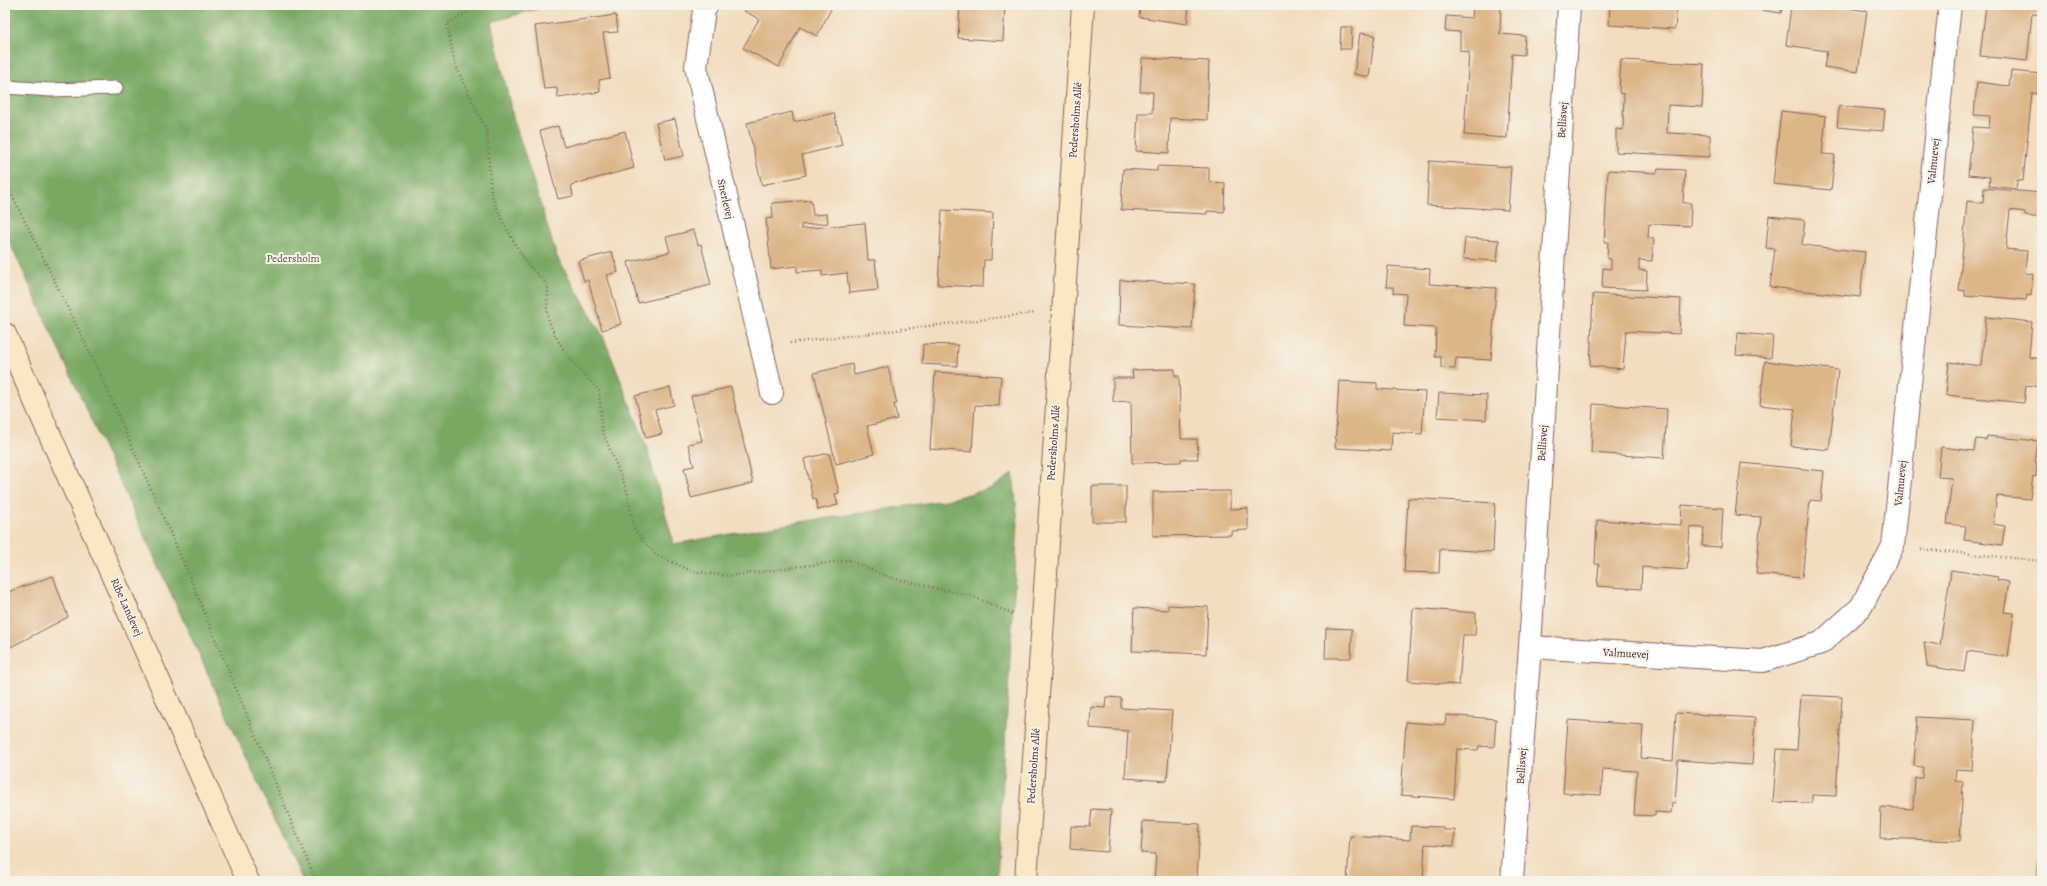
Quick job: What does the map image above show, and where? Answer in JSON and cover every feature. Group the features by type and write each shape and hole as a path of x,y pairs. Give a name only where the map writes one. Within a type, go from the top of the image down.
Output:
{"street":[{"name":"Snerlevej","path":"707,5 704,10 696,67 760,348 772,393"},
{"name":"Pedersholms Allé","path":"1026,881 1083,5"},
{"name":"Bellisvej","path":"1512,881 1530,647 1569,5"},
{"name":"Valmuevej","path":"1530,647 1763,661 1821,643 1861,607 1893,546 1950,5"},
{"name":"Ribe Landevej","path":"5,334 248,881"}],"lane":[{"path":"5,87 51,90 116,88"}],"path":[{"path":"481,5 447,24 455,64 487,132 491,194 504,226 527,264 548,285 547,310 552,330 580,371 599,390 602,430 627,491 635,531 655,554 691,571 728,576 849,560 891,578 972,596 1042,627"},
{"path":"5,181 96,365 188,572 316,881"},
{"path":"760,348 815,339 1062,310"},
{"path":"1893,546 2042,561"}],"green space":[{"name":"Pedersholm","path":"5,5 542,5 537,9 491,22 513,117 557,257 603,336 645,442 674,544 788,524 946,500 992,488 1013,473 1018,524 997,881 303,881 5,232"},
{"path":"2042,695 2042,881 2039,881 2040,705"}],"building":[{"path":"748,5 828,5 832,7 817,36 800,27 779,67 743,48 759,19 744,11"},
{"path":"960,5 1005,5 1003,41 958,38"},
{"path":"1140,5 1189,5 1187,24 1139,17"},
{"path":"1473,5 1501,5 1500,34 1525,36 1524,55 1512,54 1507,138 1464,135 1469,52 1460,51 1460,32 1445,31 1446,16 1472,18"},
{"path":"1610,5 1677,5 1675,29 1609,25"},
{"path":"1762,5 1827,5 1867,11 1858,72 1824,67 1827,51 1786,45 1791,7 1782,6 1781,13 1761,10"},
{"path":"1986,5 2042,5 2042,15 2032,14 2027,61 1980,56"},
{"path":"616,15 618,32 603,33 610,78 599,80 600,92 558,98 557,88 544,89 535,26"},
{"path":"1341,27 1352,27 1351,49 1340,49"},
{"path":"1360,33 1375,35 1369,77 1354,74"},
{"path":"1142,58 1209,61 1207,120 1170,118 1169,153 1136,151 1138,113 1152,113 1153,92 1140,92"},
{"path":"1621,60 1704,64 1702,107 1668,105 1667,133 1710,135 1710,157 1616,152 1616,129 1623,130 1624,94 1619,93"},
{"path":"2011,71 2042,74 2042,94 2032,93 2023,181 2017,180 2016,189 1989,186 1990,177 1968,175 1973,127 1989,128 1990,116 1974,115 1977,82 2009,86"},
{"path":"1839,106 1885,110 1883,131 1837,127"},
{"path":"1781,111 1826,116 1822,154 1835,155 1831,190 1773,184"},
{"path":"792,112 794,122 834,113 842,145 802,155 806,175 762,185 747,123"},
{"path":"675,119 684,156 665,160 656,123"},
{"path":"558,126 564,147 625,131 634,168 571,185 573,196 558,199 540,131"},
{"path":"1429,161 1511,167 1508,210 1427,205"},
{"path":"1157,166 1209,168 1209,182 1225,183 1224,212 1207,211 1207,214 1121,210 1123,169 1157,171"},
{"path":"1658,169 1685,170 1683,203 1691,203 1690,226 1649,224 1648,238 1654,239 1652,261 1639,260 1639,270 1647,271 1646,290 1602,288 1603,268 1611,269 1611,259 1607,259 1608,242 1604,242 1608,170 1657,173"},
{"path":"1984,188 2042,193 2042,218 2025,216 2025,212 2010,210 2006,249 2027,251 2025,273 2033,274 2031,296 2027,295 2026,300 1974,295 1973,297 1965,296 1965,291 1959,290 1967,201 1983,203"},
{"path":"811,200 813,215 827,214 828,223 801,225 801,229 865,223 868,260 875,260 878,290 849,293 847,273 822,276 822,270 797,272 797,266 771,269 766,219 773,218 772,203"},
{"path":"942,210 993,213 991,260 984,260 983,287 938,285"},
{"path":"1769,216 1805,220 1802,245 1865,252 1860,297 1770,287 1775,249 1766,248"},
{"path":"694,230 698,245 701,244 711,285 638,303 628,262 670,252 666,237"},
{"path":"1465,238 1499,240 1497,261 1463,259"},
{"path":"612,252 618,272 607,275 621,324 602,330 588,280 584,281 578,261"},
{"path":"1388,266 1430,269 1429,284 1496,288 1491,360 1456,358 1455,369 1441,368 1441,357 1435,357 1436,328 1404,326 1406,294 1393,293 1393,287 1386,287"},
{"path":"1120,280 1195,284 1192,329 1119,325"},
{"path":"1593,294 1681,299 1679,334 1626,331 1623,369 1590,366"},
{"path":"1986,317 2032,322 2029,357 2042,359 2042,387 2026,385 2024,403 1946,395 1949,362 1981,366"},
{"path":"1738,333 1773,336 1771,358 1736,355"},
{"path":"923,344 958,345 957,366 922,364"},
{"path":"1765,361 1838,370 1829,450 1791,446 1795,409 1760,405"},
{"path":"852,364 854,375 888,367 897,404 894,404 897,419 867,426 874,454 836,464 814,373"},
{"path":"1175,369 1175,376 1179,376 1181,439 1197,439 1198,459 1181,459 1181,462 1132,463 1131,401 1113,402 1113,378 1133,378 1132,370"},
{"path":"935,372 1001,376 999,406 975,405 972,452 930,449"},
{"path":"1339,381 1377,383 1377,389 1425,392 1422,434 1392,432 1391,451 1335,448"},
{"path":"670,387 674,405 655,410 662,434 646,438 635,396"},
{"path":"731,387 753,483 691,498 684,468 694,466 688,444 702,441 691,396"},
{"path":"1439,393 1487,395 1486,420 1437,417"},
{"path":"1593,404 1667,409 1664,458 1591,453"},
{"path":"1987,436 2038,441 2035,462 2037,463 2036,477 2033,476 2030,499 1997,496 1993,524 2005,526 2002,545 1964,540 1966,526 1947,524 1952,478 1938,477 1941,447 1974,451 1976,439 1986,440"},
{"path":"829,453 839,493 835,494 838,505 818,510 816,499 813,499 804,459"},
{"path":"1741,463 1824,471 1821,501 1810,500 1802,578 1756,574 1761,517 1735,515"},
{"path":"1092,486 1126,486 1126,522 1092,522"},
{"path":"1230,491 1230,509 1248,508 1248,530 1231,531 1231,535 1153,536 1153,492"},
{"path":"1408,498 1495,503 1493,552 1440,549 1439,573 1404,572"},
{"path":"1682,505 1723,508 1721,547 1702,546 1704,528 1690,527 1687,570 1642,567 1641,589 1597,586 1599,564 1595,564 1597,520 1681,525"},
{"path":"1951,570 1998,577 1997,580 2009,582 2004,612 2014,613 2008,657 1967,651 1964,672 1927,666 1924,642 1940,645"},
{"path":"53,576 68,617 5,650 5,593"},
{"path":"1168,605 1208,607 1206,654 1132,651 1134,608 1168,610"},
{"path":"1413,608 1476,613 1475,635 1463,635 1459,685 1408,681"},
{"path":"1326,628 1352,629 1351,658 1325,658"},
{"path":"1801,695 1842,697 1836,796 1812,795 1812,803 1773,802 1777,749 1797,750"},
{"path":"1106,697 1121,698 1121,708 1172,711 1167,781 1125,778 1128,731 1090,728 1091,707 1105,708"},
{"path":"1676,713 1755,718 1752,765 1678,760 1675,803 1672,803 1671,813 1655,812 1655,816 1634,815 1637,771 1603,769 1601,795 1563,793 1568,720 1643,725 1641,758 1673,761"},
{"path":"1446,715 1496,719 1494,747 1479,746 1478,750 1457,749 1454,799 1401,795 1406,722 1445,725"},
{"path":"1917,717 1975,720 1972,770 1956,769 1955,781 1963,781 1960,841 1880,838 1881,807 1913,809 1915,778 1922,778 1923,767 1914,766"},
{"path":"1092,809 1111,810 1108,852 1070,849 1071,826 1090,827"},
{"path":"1143,821 1200,824 1197,881 1154,881 1156,854 1141,853"},
{"path":"1411,826 1443,827 1443,830 1455,830 1454,846 1425,844 1423,881 1347,881 1350,836 1410,840"}]}
